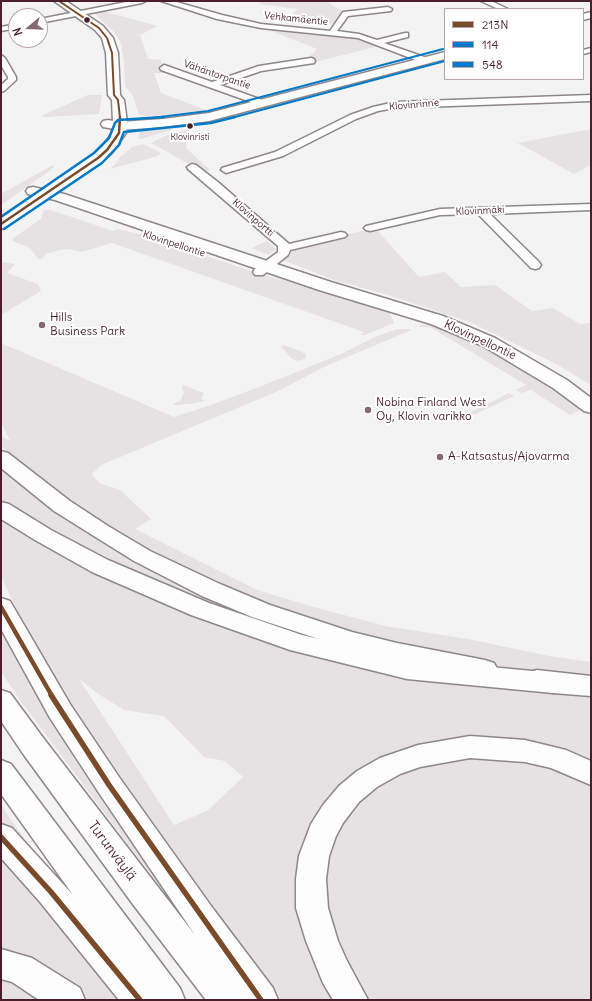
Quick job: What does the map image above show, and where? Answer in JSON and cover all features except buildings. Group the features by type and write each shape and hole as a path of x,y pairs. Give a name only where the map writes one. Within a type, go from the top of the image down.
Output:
{"main road":[{"path":"1,211 35,195 98,158 114,141 118,100 114,95 112,53 107,38 99,28 79,13 58,1"},
{"path":"116,124 180,121 208,117 444,55"},
{"path":"1,224 35,195"},
{"name":"Klovinpellontie","path":"35,195 51,203 263,269 286,279 325,286 394,306 458,328 489,342 523,361 560,384 591,407"},
{"name":"Klovinpellontie","path":"560,384 591,397"},
{"path":"1,457 62,506 112,538 174,573 261,611 349,640 398,652 553,683"},
{"path":"1,509 43,535 100,566 200,609 299,643 407,669 591,686"},
{"path":"1,607 68,724 202,920 261,1000"},
{"name":"Turunväylä","path":"1,700 34,747 138,886 227,1000"},
{"path":"351,1000 335,972 322,940 312,908 311,879 314,856 322,833 349,794 367,779 390,766 418,756 470,747 498,748 556,758 591,773"},
{"path":"1,772 168,1000"},
{"path":"1,837 51,892 140,1000"},
{"path":"1,964 20,969 68,1000"}],"street":[{"path":"48,19 142,1"},
{"name":"Vehkamäentie","path":"165,1 261,26 359,36 424,60"},
{"path":"485,1 502,8"},
{"path":"332,33 346,14 388,9"},
{"path":"239,21 249,13"},
{"path":"377,42 405,35"},
{"path":"1,58 12,77 12,80 1,89"},
{"path":"212,85 259,70 312,62"},
{"name":"Vähäntorpantie","path":"164,68 262,103"},
{"name":"Klovinrinne","path":"226,170 279,154 353,117 376,109 395,105 427,102 591,98"},
{"name":"Klovinportti","path":"192,167 271,234 285,248 284,253 263,269"},
{"path":"204,176 216,173"},
{"name":"Klovinmäki","path":"370,228 440,212 591,206"},
{"path":"482,211 535,265"},
{"path":"285,248 341,235"}],"shaded area":[{"path":"263,1 329,1 327,2 345,13 341,15 335,24 287,19 298,9 259,4"},
{"path":"103,11 157,26 140,35 148,59 161,60 161,63 164,64 160,67 160,70 171,73 154,73 161,93 211,112 197,114 139,115 133,96 125,86 121,43 114,32 94,13"},
{"path":"264,28 350,37 379,46 319,61 311,61 307,59 317,49"},
{"path":"88,95 102,95 99,114 41,116"},
{"path":"193,128 187,132 186,148 210,170 203,172 151,143 165,136"},
{"path":"174,129 141,139 138,138 140,131 142,130"},
{"path":"591,129 591,165 574,174 518,143"},
{"path":"143,144 161,153 158,156 110,169 120,159 106,166 117,160 132,147"},
{"path":"53,165 54,167 48,172 1,205 1,194"},
{"path":"44,210 51,210 113,231 117,229 144,235 257,273 387,308 394,323 365,335 360,335 364,332 112,243 81,252 69,249 60,250 46,254 42,259 38,259 30,248 13,241 12,239 41,219"},
{"path":"375,228 419,277 445,272 461,287 495,285 532,311 553,308 580,324 591,323 591,385 558,365 472,323 388,295 334,280 283,260 293,247"},
{"path":"267,241 276,249 269,255 252,248"},
{"path":"1,262 15,264 7,273 38,284 41,291 1,315"},
{"path":"421,325 439,325 484,344 540,377 574,403 580,410 570,415 531,390 522,393 516,390 526,385 430,327 419,327"},
{"path":"398,329 411,330 326,366 276,392 101,465 92,474 99,483 120,490 151,519 135,529 257,590 385,626 468,639 549,656 591,662 591,676 551,673 470,662 398,646 262,605 148,552 70,503 1,446 1,435 5,439 10,440 1,423 1,343 174,417 259,387 341,354 377,336"},
{"path":"283,345 305,353 306,358 299,361 292,359 281,346"},
{"path":"183,385 204,393 201,398 204,401 174,405 174,403 180,401 184,393"},
{"path":"509,393 514,396 465,419 461,417"},
{"path":"1,466 36,495 330,640 328,645 262,625 116,566 1,502"},
{"path":"1,515 116,578 463,684 591,697 591,764 412,751 313,836 342,1000 277,1000 231,940 71,709 30,638 1,576","holes":["79,679 97,693 124,710 164,716 204,757 225,761 243,777 207,811 174,825"]},
{"path":"1,629 12,649 170,898 163,891 22,703 1,672"},
{"path":"456,758 530,760 591,782 591,1000 368,1000 357,982 335,937 326,894 327,862 334,836 349,812 367,793 391,778 424,764"},
{"path":"1,805 47,872 1,824"},
{"path":"1,854 122,1000 85,1000 57,979 1,952"},
{"path":"1,978 15,982 43,1000 1,1000"}],"transit line":[{"name":"213N","path":"1,224 98,158 107,150 119,133 120,122 118,100 114,95 112,53 107,38 99,28 59,1"},
{"name":"548","path":"1,217 94,153 109,138 115,123 118,120 162,117 208,111 443,49"},
{"name":"114","path":"4,229 102,163 119,145 124,132 211,123 444,61"},
{"name":"213N","path":"1,607 60,711 109,785 261,1000"},
{"name":"213N","path":"1,837 51,892 140,1000"}],"place":[{"name":"Klovinristi","path":"190,126"},
{"name":"Hills Business Park","path":"42,325"},
{"name":"Nobina Finland West Oy, Klovin varikko","path":"368,410"},
{"name":"A-Katsastus/Ajovarma","path":"440,457"}]}
